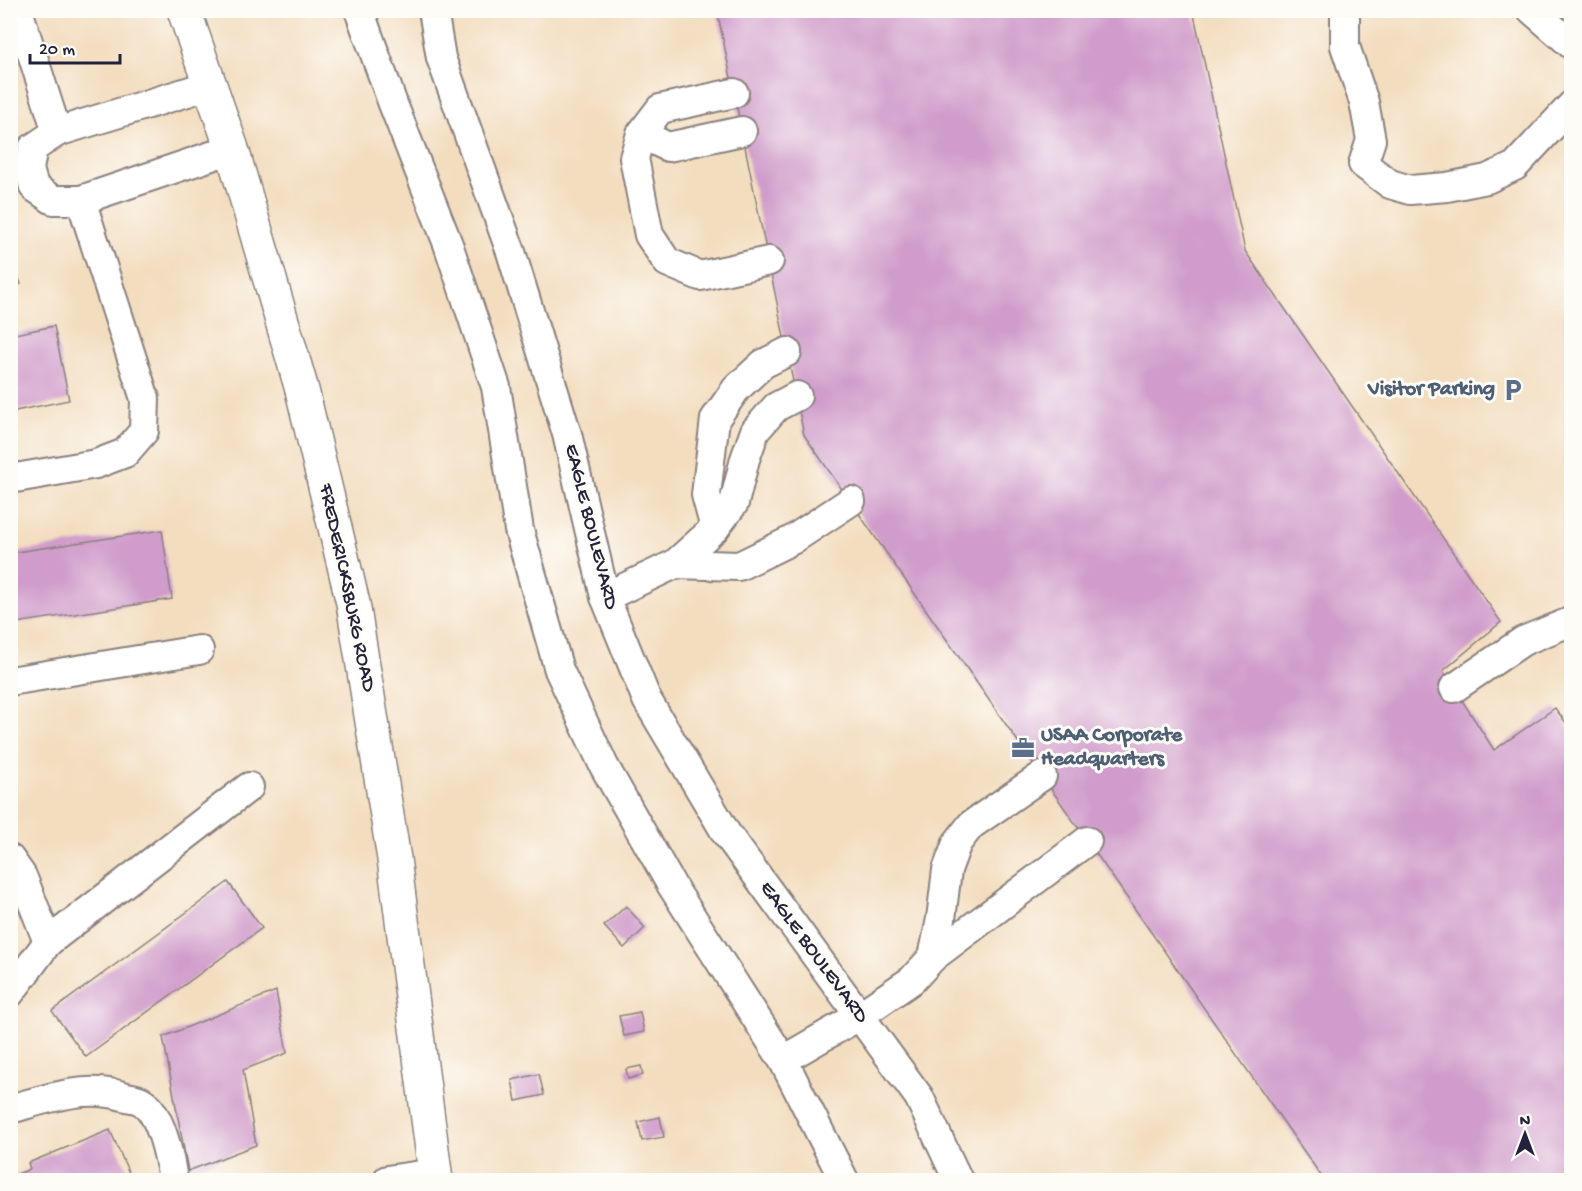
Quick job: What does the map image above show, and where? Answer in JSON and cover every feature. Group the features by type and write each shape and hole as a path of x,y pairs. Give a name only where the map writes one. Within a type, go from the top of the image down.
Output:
{"main road":[{"name":"FREDERICKSBURG ROAD","path":"184,10 232,149 302,390 353,603 394,860 436,1177"}],"street":[{"path":"18,10 57,132"},
{"path":"360,10 393,104 448,244 496,387 519,530 559,670 604,766 672,886 783,1060 844,1180"},
{"name":"EAGLE BOULEVARD","path":"433,10 441,58 511,252 567,434 605,597 647,700 726,833 919,1096 958,1180"},
{"path":"1345,10 1345,46 1364,102 1371,140 1364,164 1390,184 1410,190 1447,187 1487,179 1515,166 1572,105"},
{"path":"1532,10 1572,45"},
{"path":"210,85 57,132 33,148 28,169 34,187 53,200 81,200 232,149"},
{"path":"735,93 660,109 641,134 634,158 649,235 667,262 700,276 769,261"},
{"path":"641,134 668,147 742,131"},
{"path":"10,479 96,464 125,453 144,431 145,399 81,200"},
{"path":"715,528 706,495 715,419 743,382 763,364 787,352"},
{"path":"605,597 675,564 715,528 735,503 745,459 756,431 776,407 797,396"},
{"path":"675,564 739,566 792,540 851,501"},
{"path":"1454,688 1523,641 1572,621"},
{"path":"10,681 199,650"},
{"path":"933,957 941,919 947,870 957,843 971,825 1042,776"},
{"path":"10,993 48,942 249,787"},
{"path":"783,1060 859,1016 912,980 933,957 1088,842"},
{"path":"10,859 22,876 48,942"},
{"path":"10,1109 58,1095 103,1090 142,1102 157,1120 168,1152 173,1180"},
{"path":"387,1180 436,1177"}],"building":[{"path":"717,10 1193,10 1245,251 1501,622 1443,671 1494,750 1555,708 1572,731 1572,1180 1324,1180 804,435"},
{"path":"11,259 21,284 11,289"},
{"path":"54,326 69,400 10,412 10,335"},
{"path":"162,530 172,599 10,624 10,553"},
{"path":"228,882 262,928 86,1057 52,1011"},
{"path":"626,906 645,928 624,948 604,926"},
{"path":"276,991 287,1053 243,1070 256,1145 188,1171 163,1037"},
{"path":"640,1012 644,1032 624,1036 619,1016"},
{"path":"641,1066 643,1075 628,1079 626,1069"},
{"path":"539,1074 544,1095 516,1101 512,1080"},
{"path":"660,1117 664,1137 642,1141 638,1122"},
{"path":"110,1130 132,1180 10,1180 10,1177 30,1169 28,1163"}],"place":[{"name":"Visitor Parking","path":"1513,390"},
{"name":"USAA Corporate Headquarters","path":"1023,748"}]}
